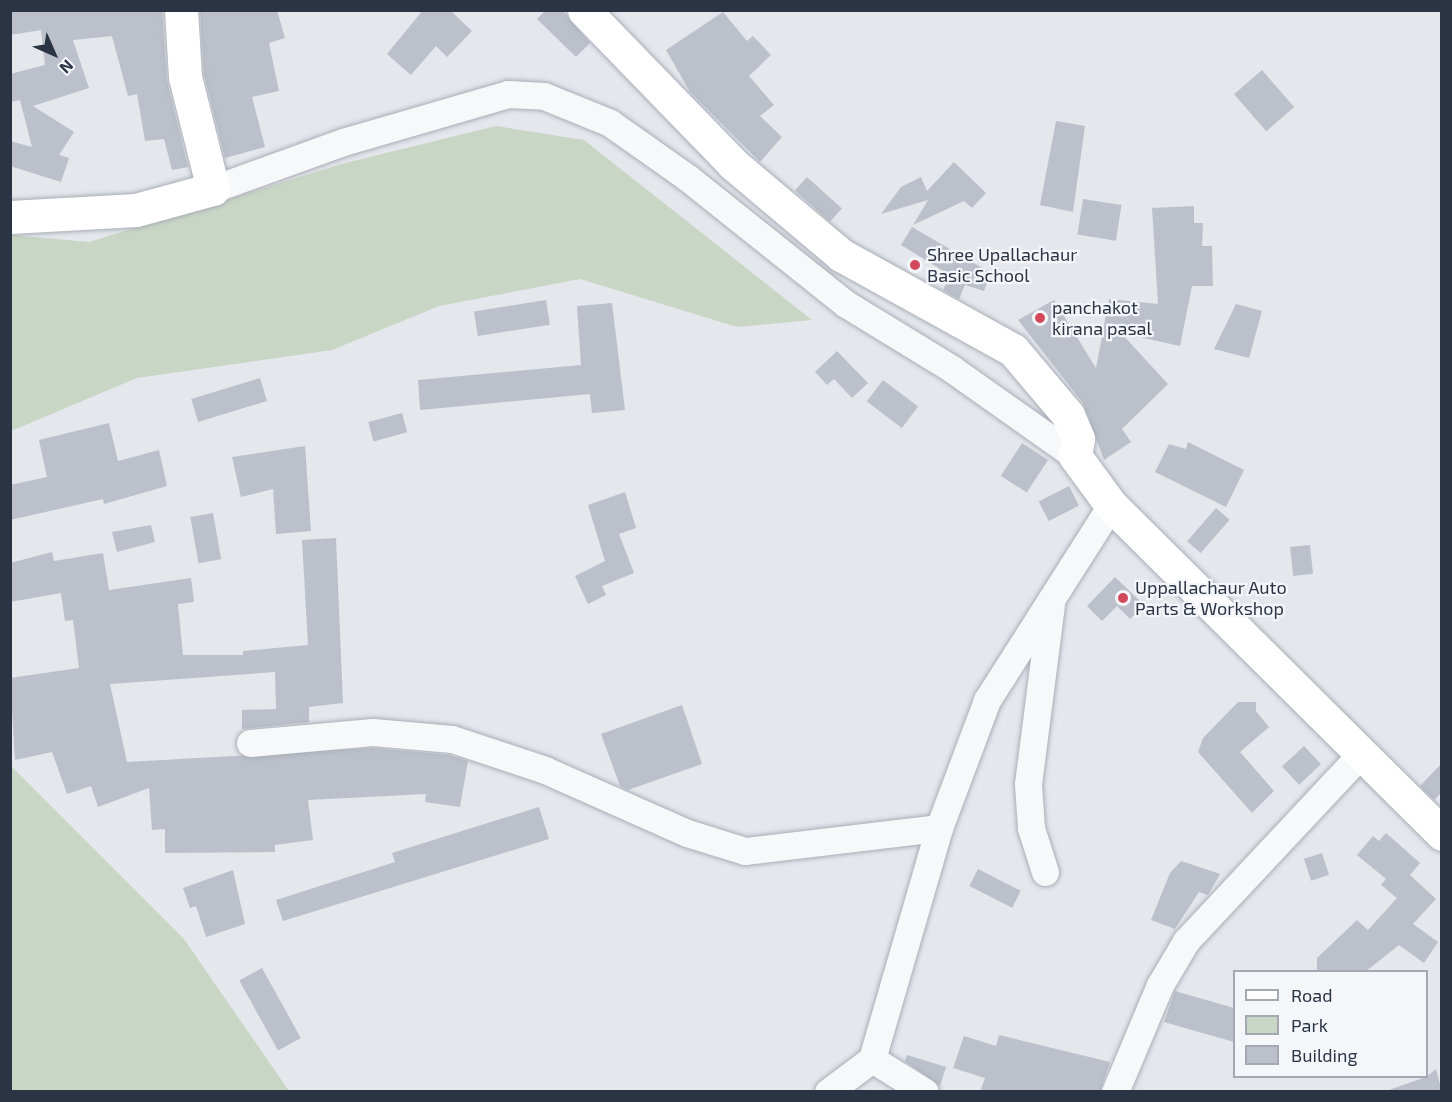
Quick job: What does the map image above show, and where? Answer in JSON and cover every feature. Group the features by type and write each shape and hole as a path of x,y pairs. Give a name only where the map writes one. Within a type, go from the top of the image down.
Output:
{"main road":[{"path":"10,217 136,210 213,189 185,77 181,10"},
{"path":"584,10 733,164 841,255 1013,350 1068,415 1078,439 1075,456 1111,505 1359,756 1442,834"}],"street":[{"path":"213,189 343,142 508,94 544,96 610,123 688,178 846,304 952,369 1075,456"},
{"path":"828,1092 872,1059 939,828 987,700 1053,592 1111,505"},
{"path":"1045,872 1031,828 1028,784 1053,592"},
{"path":"250,743 373,732 452,739 545,770 687,833 745,851 939,828"},
{"path":"1115,1092 1160,985 1186,941 1359,756"},
{"path":"872,1059 925,1092"}],"green space":[{"path":"496,126 584,140 812,320 737,327 580,279 439,306 332,350 137,378 11,431 11,235 89,242 345,163"},
{"path":"10,765 184,939 289,1091 11,1091"}],"building":[{"path":"10,10 162,10 167,81 188,167 172,170 164,139 145,141 137,94 128,96 112,36 73,40 89,88 33,106 74,132 59,155 69,158 61,182 10,166 10,141 32,147 20,100 10,102 10,74 45,65 41,30 10,35"},
{"path":"200,10 277,10 285,38 269,43 279,91 252,97 265,147 225,158 204,74"},
{"path":"423,10 450,10 472,31 447,57 436,46 411,75 387,54"},
{"path":"546,10 562,10 590,43 576,57 537,19"},
{"path":"723,12 747,41 753,36 771,55 749,76 774,105 760,116 782,137 760,162 690,92 666,50"},
{"path":"1262,70 1294,107 1266,131 1234,94"},
{"path":"1056,121 1085,126 1073,212 1040,205"},
{"path":"954,162 986,193 972,208 964,201 913,225 928,200 881,214 901,187 921,177 927,191"},
{"path":"807,177 842,208 830,222 795,190"},
{"path":"1083,199 1122,205 1116,241 1077,235"},
{"path":"1194,206 1194,223 1203,223 1202,246 1212,246 1213,286 1192,286 1180,346 1121,333 1168,384 1122,429 1131,442 1104,460 1083,403 1018,320 1054,300 1096,368 1109,299 1158,304 1152,208"},
{"path":"912,227 991,273 984,291 965,285 959,299 943,290 950,275 901,245"},
{"path":"546,300 550,325 478,336 474,311"},
{"path":"612,303 625,410 592,413 590,394 420,410 418,380 581,365 577,306"},
{"path":"1236,304 1262,311 1249,358 1214,349"},
{"path":"837,351 868,383 852,398 834,379 827,385 815,372"},
{"path":"260,378 267,401 198,422 191,399"},
{"path":"883,380 918,406 902,428 867,402"},
{"path":"402,413 407,432 373,441 368,422"},
{"path":"109,423 118,461 159,450 167,486 104,504 103,499 10,520 10,485 47,477 39,440"},
{"path":"1188,442 1244,470 1226,507 1155,472 1169,444 1186,449"},
{"path":"1022,443 1048,460 1027,493 1001,476"},
{"path":"305,446 311,531 276,534 273,489 241,497 232,457"},
{"path":"1069,486 1079,506 1049,521 1039,501"},
{"path":"625,492 636,528 619,534 634,573 602,586 606,595 588,604 575,576 605,561 588,505"},
{"path":"1216,508 1230,520 1201,553 1187,541"},
{"path":"213,513 221,559 199,563 190,517"},
{"path":"151,525 155,542 117,552 112,532"},
{"path":"336,538 343,703 309,707 309,722 242,729 242,710 276,709 275,672 110,684 127,762 373,748 449,755 468,761 460,807 425,802 426,794 308,800 313,840 275,845 275,852 165,853 165,829 152,830 149,788 98,807 91,786 67,794 52,752 15,760 10,678 79,668 73,620 65,621 61,593 10,602 10,563 52,552 54,561 103,553 109,590 191,578 194,602 178,604 183,655 243,655 243,651 308,645 302,540"},
{"path":"1310,545 1313,574 1293,576 1290,547"},
{"path":"1115,577 1144,605 1130,619 1117,606 1102,621 1087,606"},
{"path":"1238,702 1256,702 1256,711 1269,727 1240,752 1274,791 1252,813 1198,752 1203,738"},
{"path":"682,705 702,764 628,790 620,786 601,734"},
{"path":"1304,746 1321,764 1299,785 1282,766"},
{"path":"1442,763 1442,792 1434,800 1420,786"},
{"path":"539,807 549,839 283,921 276,900 395,862 392,853"},
{"path":"1386,833 1420,863 1410,875 1436,899 1413,924 1438,942 1424,963 1399,945 1368,970 1317,970 1317,958 1357,920 1368,930 1397,898 1381,885 1386,879 1357,855 1373,836 1379,841"},
{"path":"1322,853 1329,875 1311,881 1304,859"},
{"path":"1181,861 1220,874 1208,895 1199,892 1175,929 1151,920 1170,873"},
{"path":"978,869 1021,891 1012,908 969,886"},
{"path":"233,870 245,924 206,937 196,906 190,908 183,888"},
{"path":"262,968 301,1038 278,1051 239,981"},
{"path":"1175,991 1233,1008 1233,1042 1164,1022"},
{"path":"999,1035 1110,1062 1100,1092 980,1092 985,1078 953,1068 964,1036 996,1046"},
{"path":"907,1055 946,1067 940,1086 905,1061"},
{"path":"1436,1069 1442,1092 1383,1092 1428,1078"}],"place":[{"name":"Shree Upallachaur Basic School","path":"915,265"},
{"name":"panchakot kirana pasal","path":"1040,318"},
{"name":"Uppallachaur Auto Parts & Workshop","path":"1123,598"}]}
